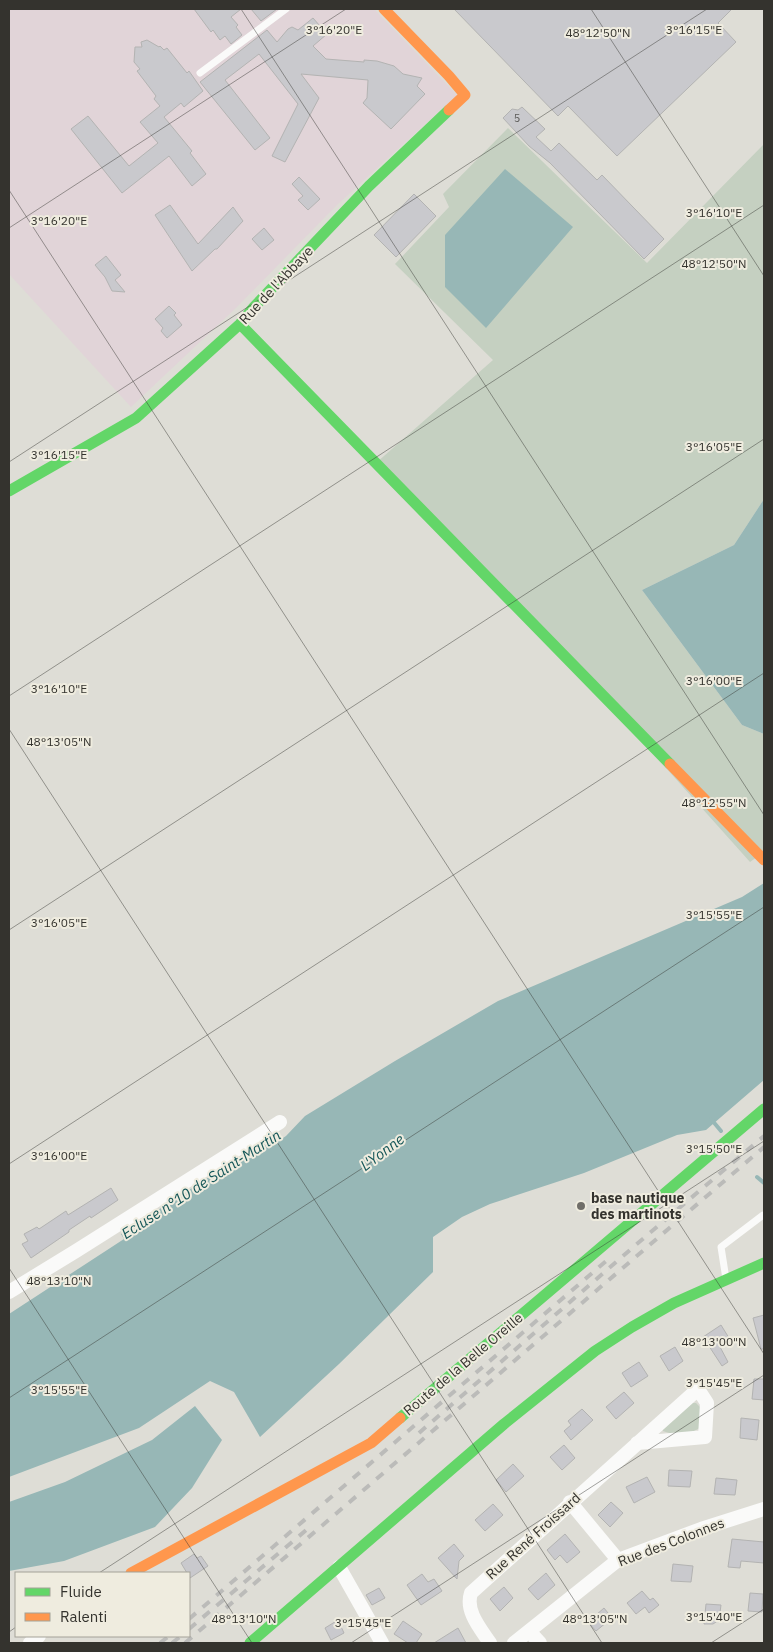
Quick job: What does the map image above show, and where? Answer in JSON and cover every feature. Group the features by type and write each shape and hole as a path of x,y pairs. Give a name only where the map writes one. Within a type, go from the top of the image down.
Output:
{"street":[{"name":"Rue de l'Abbaye","path":"9,491 136,418 240,324 369,186 465,94 384,9"},
{"path":"240,324 764,860"},
{"name":"Route de la Belle Oreille","path":"133,1572 371,1443 764,1109"},
{"path":"9,1292 280,1122"},
{"path":"250,1643 504,1424 595,1351 674,1303 764,1263"},
{"name":"Rue René Froissard","path":"490,1643 470,1610 468,1601 471,1593 570,1502 637,1442 698,1389 707,1403 705,1437 637,1442"},
{"path":"570,1502 618,1560"},
{"name":"Rue des Colonnes","path":"514,1643 618,1560 701,1529 764,1509"},
{"path":"339,1567 382,1643"},
{"path":"530,1632 540,1643"}],"lane":[{"path":"200,73 286,9"},
{"path":"726,1279 721,1247 764,1215"}],"shaded area":[{"path":"9,9 374,9 457,95 337,205 236,308 131,407 9,274"}],"green space":[{"path":"508,128 647,263 764,144 764,499 734,545 642,590 742,725 764,734 764,852 750,862 666,768 376,463 493,360 395,264 449,207 443,194"},
{"path":"692,1403 696,1403 702,1409 702,1426 683,1434 663,1431 662,1428"}],"water":[{"path":"505,169 573,227 486,328 445,287 445,235"},
{"path":"764,499 764,734 742,725 642,590 734,545"},
{"path":"764,883 764,1080 706,1130 677,1135 584,1173 490,1204 462,1217 433,1237 433,1272 339,1364 260,1437 234,1392 210,1381 139,1428 9,1477 9,1314 124,1239 121,1234 263,1142 268,1148 286,1136 305,1116 498,1001 742,897"},
{"path":"195,1406 222,1440 192,1488 155,1527 64,1561 9,1571 9,1502 65,1482 152,1440"}],"building":[{"path":"194,9 241,9 231,17 238,25 236,27 242,35 231,44 225,36 220,40 213,30 211,32"},
{"path":"251,9 277,9 261,21"},
{"path":"454,9 732,9 718,23 736,42 617,156 568,106 558,116"},
{"path":"313,18 327,34 313,46 326,59 364,62 364,60 377,61 394,66 403,74 422,78 417,86 425,94 391,129 363,103 367,98 368,80 301,74 319,98 285,162 272,156 298,104 259,54 225,80 270,138 255,150 200,82 267,30 277,42 288,29 292,27 298,30"},
{"path":"147,40 164,50 167,48 187,73 189,71 203,91 184,107 181,103 164,117 192,151 190,153 206,174 192,186 169,156 122,193 71,129 88,116 129,166 158,143 140,122 160,106 154,99 156,96 137,71 140,69 134,62 135,47 142,47 141,42"},
{"path":"522,107 545,129 536,137 551,151 559,143 597,180 602,175 664,239 644,259 503,118 512,109 518,110"},
{"path":"299,177 320,199 308,210 298,200 303,196 292,184"},
{"path":"414,194 436,216 396,257 374,235"},
{"path":"170,205 198,244 233,207 243,221 217,249 192,271 155,215"},
{"path":"264,228 274,240 262,250 252,239"},
{"path":"106,256 121,275 115,280 125,292 112,291 105,277 95,265"},
{"path":"169,306 176,313 174,315 182,325 167,338 161,331 163,328 155,319"},
{"path":"111,1188 118,1200 69,1230 69,1232 31,1258 22,1244 28,1241 24,1234 37,1227 39,1229 66,1211 68,1215"},
{"path":"764,1315 764,1349 761,1349 753,1318"},
{"path":"721,1325 729,1338 719,1345 728,1362 722,1366 703,1337"},
{"path":"675,1347 683,1361 669,1371 660,1356"},
{"path":"639,1362 648,1376 631,1387 622,1373"},
{"path":"754,1379 764,1379 764,1400 752,1399"},
{"path":"624,1392 634,1403 616,1419 606,1407"},
{"path":"582,1409 593,1420 571,1440 564,1431 571,1425 568,1421"},
{"path":"741,1418 759,1420 757,1440 740,1438"},
{"path":"564,1445 575,1458 562,1470 550,1457"},
{"path":"513,1464 524,1476 506,1492 496,1480"},
{"path":"669,1470 692,1471 690,1487 668,1486"},
{"path":"647,1477 655,1492 634,1503 626,1487"},
{"path":"716,1478 737,1480 735,1495 714,1494"},
{"path":"611,1502 623,1513 610,1527 598,1515"},
{"path":"493,1504 503,1515 485,1531 475,1520"},
{"path":"565,1534 580,1552 567,1563 560,1555 555,1560 547,1550"},
{"path":"732,1539 764,1542 764,1563 741,1561 740,1568 728,1567"},
{"path":"454,1544 464,1556 459,1561 457,1579 438,1558"},
{"path":"194,1554 197,1558 201,1556 208,1566 190,1578 190,1572 186,1572 181,1563"},
{"path":"673,1564 693,1566 691,1582 671,1581"},
{"path":"546,1573 555,1585 538,1600 528,1589"},
{"path":"422,1574 428,1582 434,1579 442,1591 421,1605 407,1585"},
{"path":"504,1587 513,1598 500,1611 490,1599"},
{"path":"379,1588 385,1598 372,1605 366,1595"},
{"path":"642,1591 650,1600 653,1598 659,1605 649,1613 645,1607 636,1614 627,1603"},
{"path":"750,1593 763,1594 762,1612 748,1611"},
{"path":"706,1604 721,1605 719,1620 713,1624 704,1624"},
{"path":"604,1608 612,1618 596,1631 588,1622"},
{"path":"338,1620 344,1633 331,1640 325,1628"},
{"path":"403,1621 422,1634 416,1643 408,1643 394,1634"},
{"path":"458,1628 466,1643 434,1643"}],"waterway":[{"path":"711,1119 721,1131"},
{"path":"757,1177 764,1183"}],"railway":[{"path":"419,1433 764,1136"},
{"path":"185,1643 764,1147"},
{"path":"190,1618 612,1256"},
{"path":"190,1628 311,1526"},
{"path":"160,1643 168,1637"},
{"path":"172,1643 180,1637"}],"traffic: fast":[{"path":"9,491 136,418 240,324 369,186 449,110"},
{"path":"240,324 670,764"},
{"path":"400,1418 764,1109"},
{"path":"250,1643 504,1424 595,1351 674,1303 764,1263"}],"traffic: slow":[{"path":"384,9 465,95 449,110"},
{"path":"670,764 764,860"},
{"path":"133,1572 371,1443 400,1418"}],"place":[{"name":"base nautique des martinots","path":"581,1206"}],"water label":[{"name":"L'Yonne","path":"382,1152"},
{"name":"Ecluse n°10 de Saint-Martin","path":"201,1184"}]}
